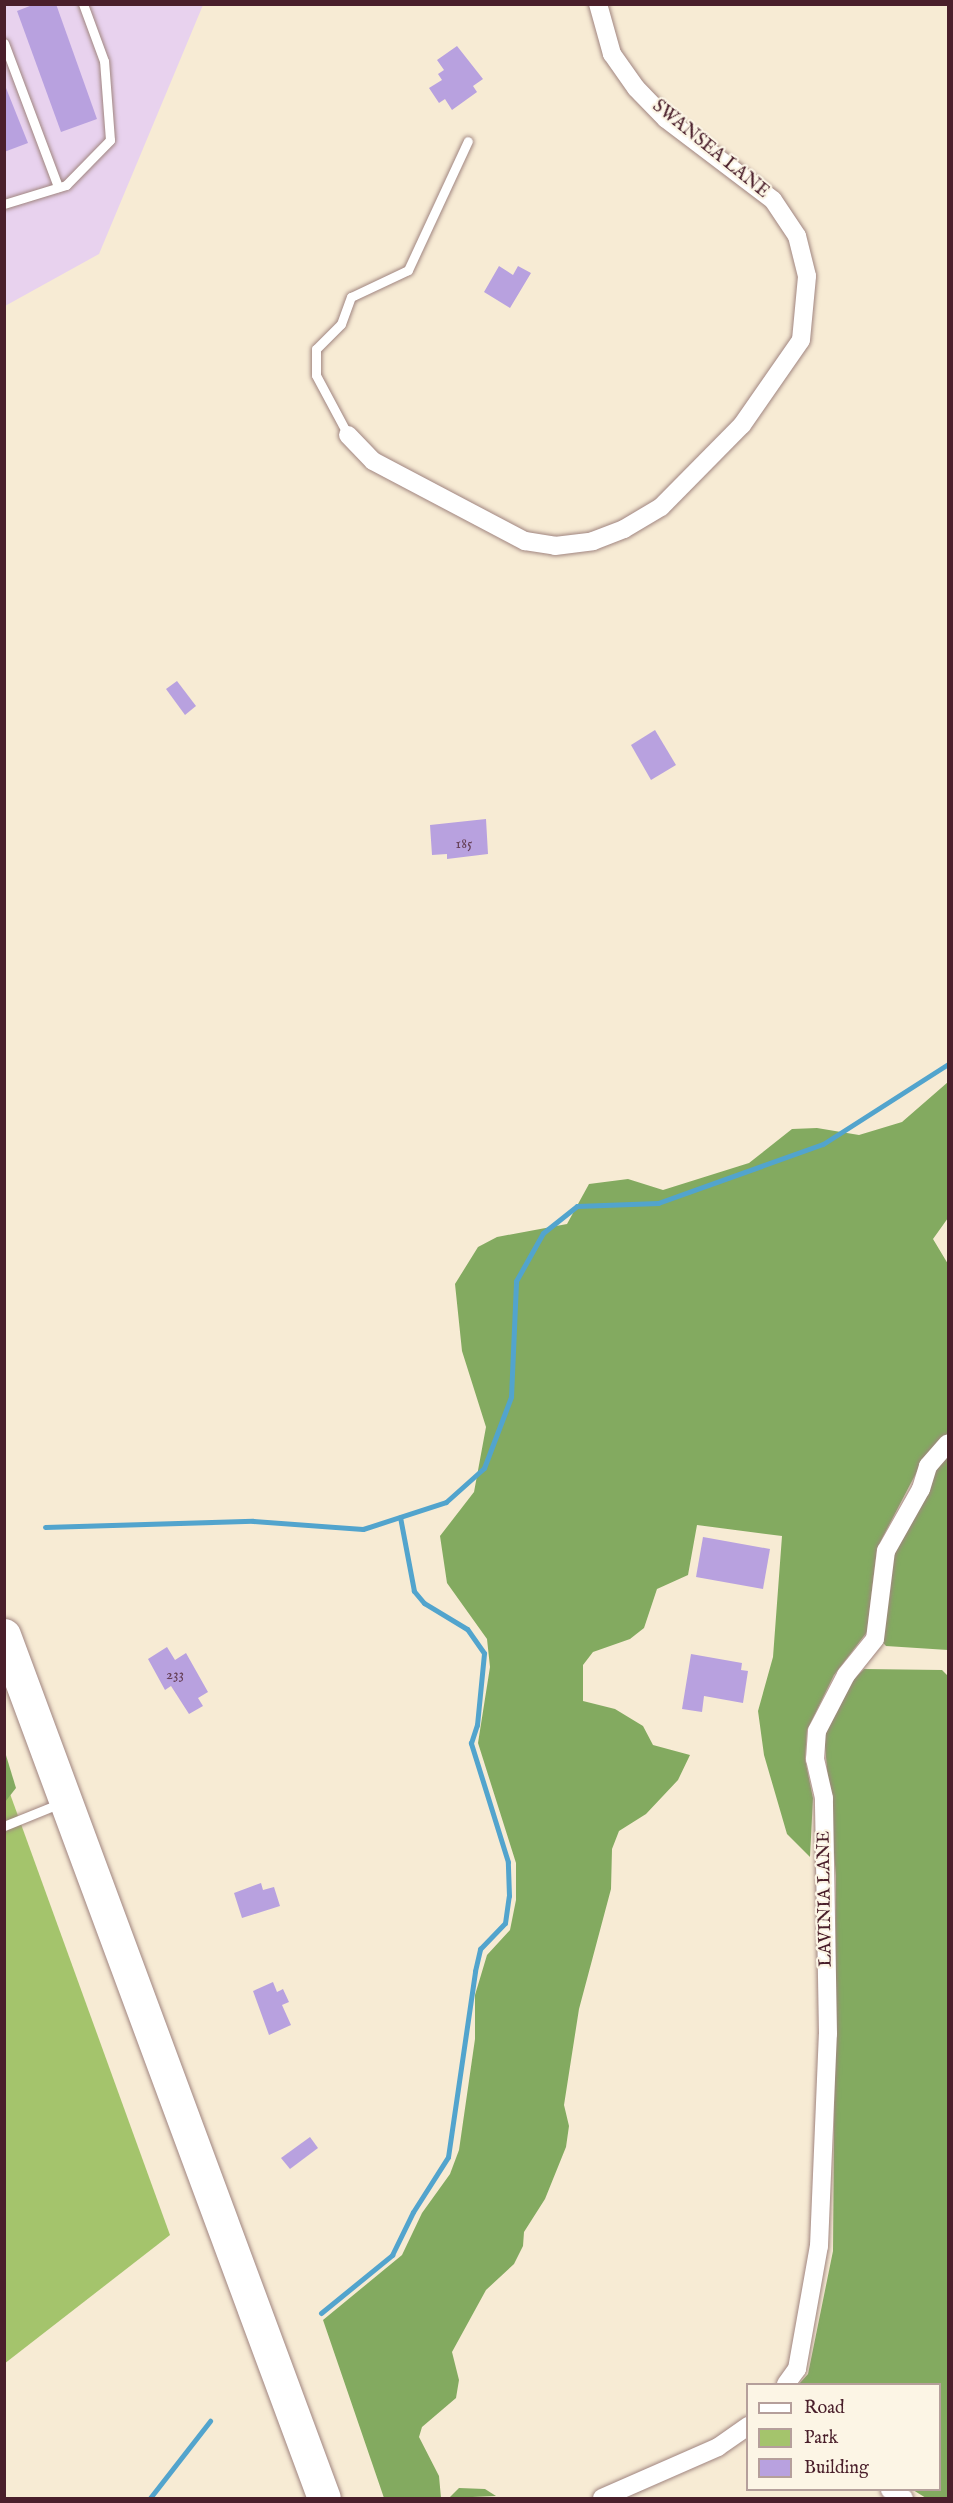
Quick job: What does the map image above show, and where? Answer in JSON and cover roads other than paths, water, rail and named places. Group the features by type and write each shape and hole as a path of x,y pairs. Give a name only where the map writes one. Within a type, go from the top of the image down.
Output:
{"highway":[{"path":"4,1635 324,2499"}],"street":[{"name":"SWANSEA LANE","path":"348,435 373,461 525,542 555,546 593,542 624,530 661,507 742,425 801,340 807,276 797,236 773,200 666,119 636,88 612,54 598,4"},
{"name":"LAVINIA LANE","path":"787,2383 797,2369 819,2234 828,2034 824,1798 815,1759 817,1731 846,1675 874,1639 886,1551 921,1489 928,1466 948,1443"},
{"path":"602,2499 718,2447 746,2427"}],"lane":[{"path":"4,204 66,185 110,140 104,61 83,4"},
{"path":"4,43 58,187"},
{"path":"348,435 316,375 316,349 341,324 351,297 408,270 468,141"},
{"path":"4,1826 65,1802"}],"waterway":[{"path":"45,1527 253,1521 363,1529 446,1502 484,1468 511,1397 516,1281 543,1233 577,1206 658,1203 823,1144 948,1064"},
{"path":"321,2313 392,2255 413,2212 448,2157 480,1949 505,1923 509,1896 508,1862 471,1743 477,1725 484,1653 467,1629 424,1603 414,1591 400,1517"},
{"path":"150,2498 210,2421"}]}
